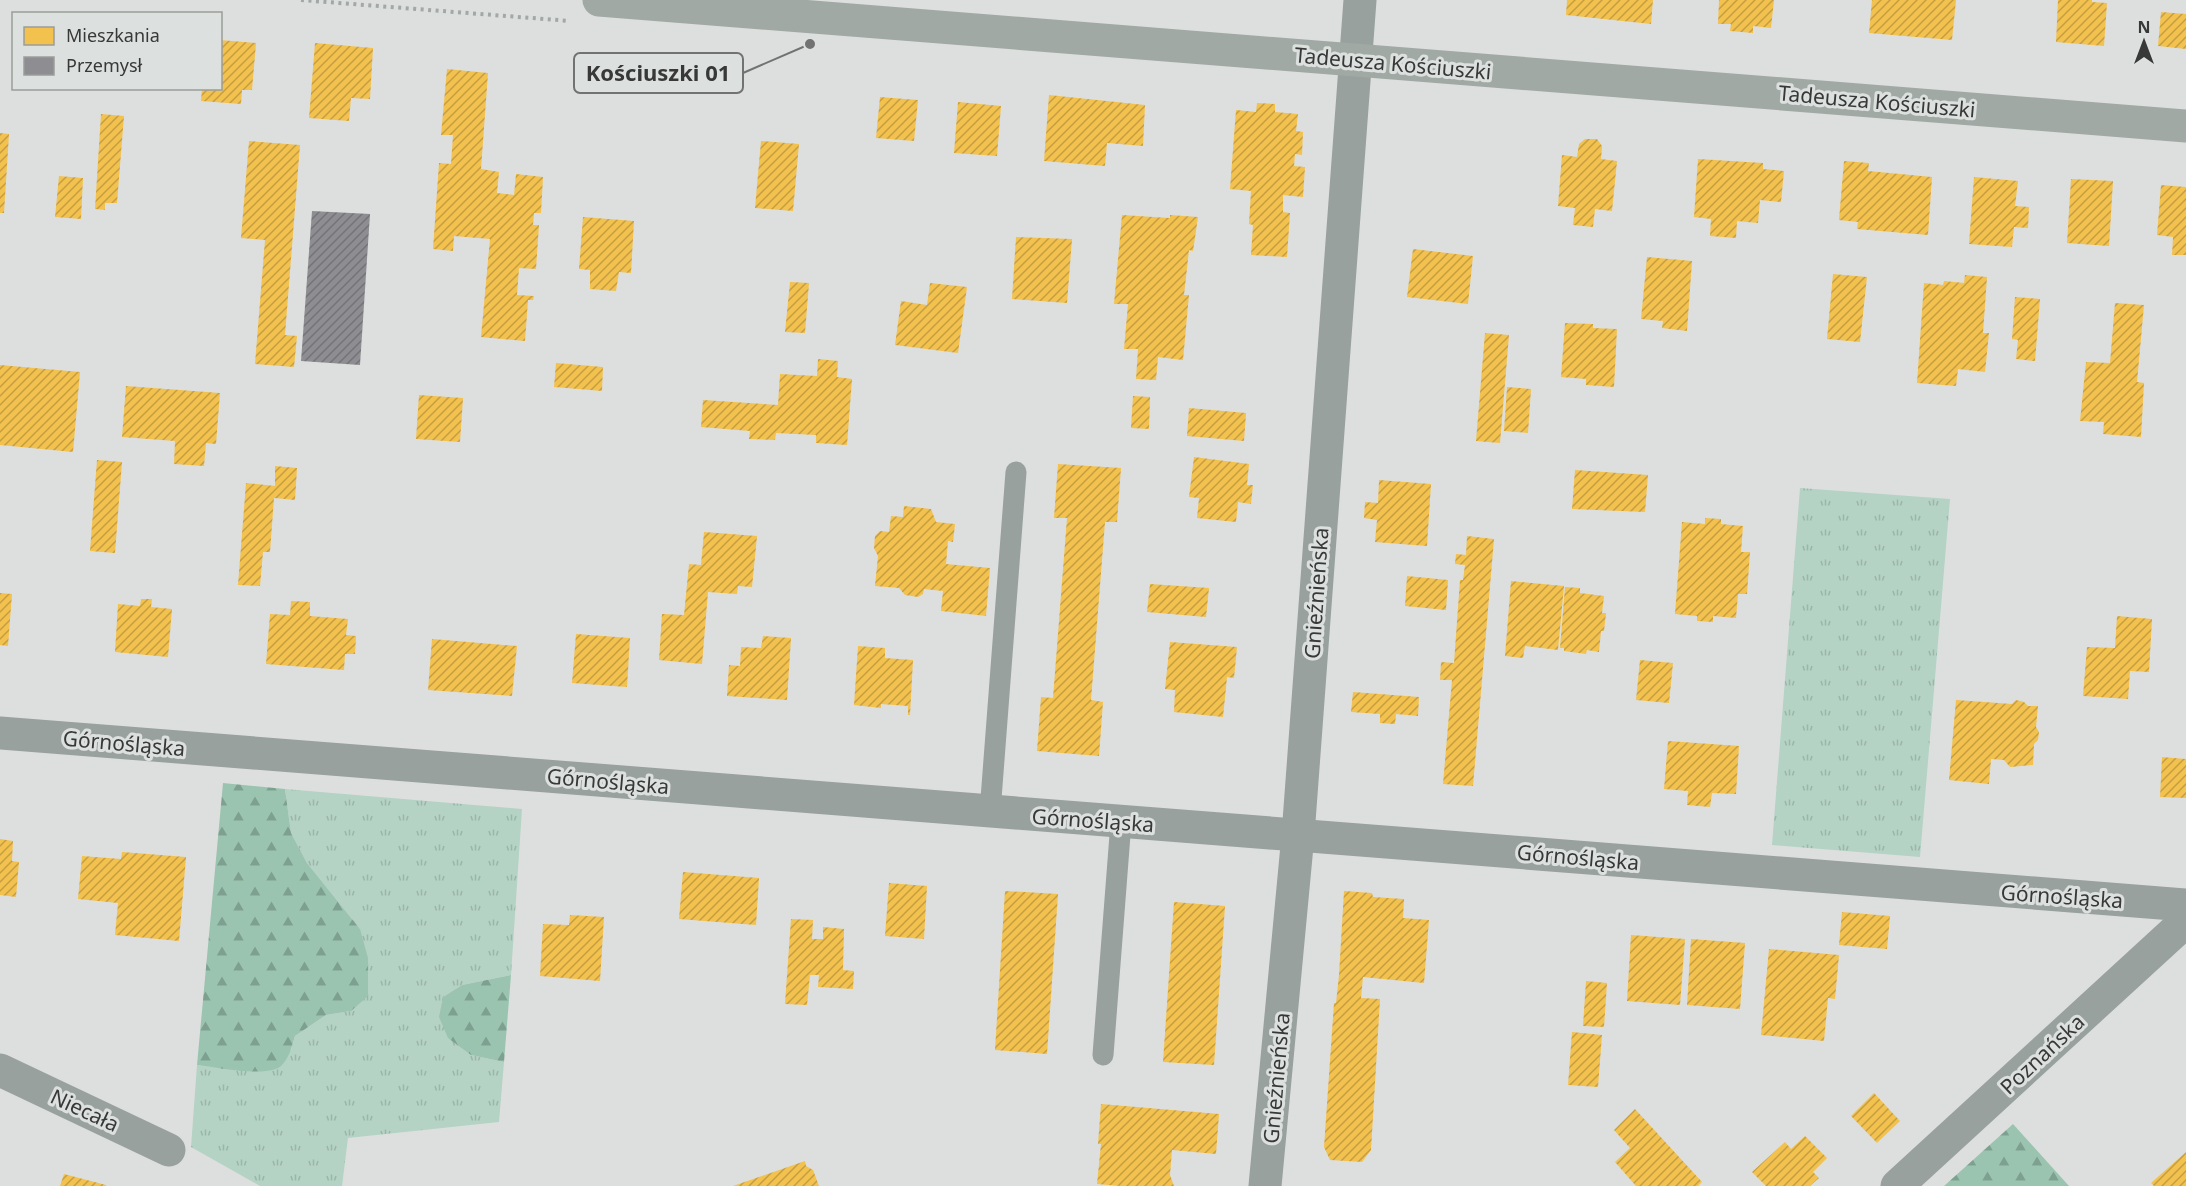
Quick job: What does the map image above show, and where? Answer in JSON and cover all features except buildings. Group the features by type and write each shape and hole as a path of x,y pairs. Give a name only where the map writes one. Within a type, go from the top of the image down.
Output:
{"street":[{"name":"Tadeusza Kościuszki","path":"599,0 2186,126"},
{"name":"Gnieźnieńska","path":"1266,1186 1298,835 1360,0"},
{"name":"Górnośląska","path":"0,733 2186,905"},
{"name":"Poznańska","path":"1897,1186 2186,921"},
{"name":"Niecała","path":"0,1070 169,1150"}],"lane":[{"path":"990,812 1016,471"},
{"path":"1103,1055 1121,822"}],"green space":[{"path":"1800,488 1950,499 1920,857 1772,845"},
{"path":"223,783 285,789 291,833 307,863 360,929 368,958 368,996 351,1011 326,1015 295,1036 284,1063 265,1071 241,1071 197,1065"},
{"path":"285,789 522,809 511,975 462,985 443,997 471,1055 504,1062 499,1122 348,1138 342,1186 260,1186 191,1147 197,1065 253,1071 291,1050 295,1036 326,1015 351,1011 360,929 307,863 291,833"},
{"path":"511,975 504,1062 471,1055 448,1038 439,1017 443,997 462,985"},
{"path":"2013,1124 2069,1186 1944,1186"}],"place":[{"name":"Kościuszki 01","path":"810,44"}]}
